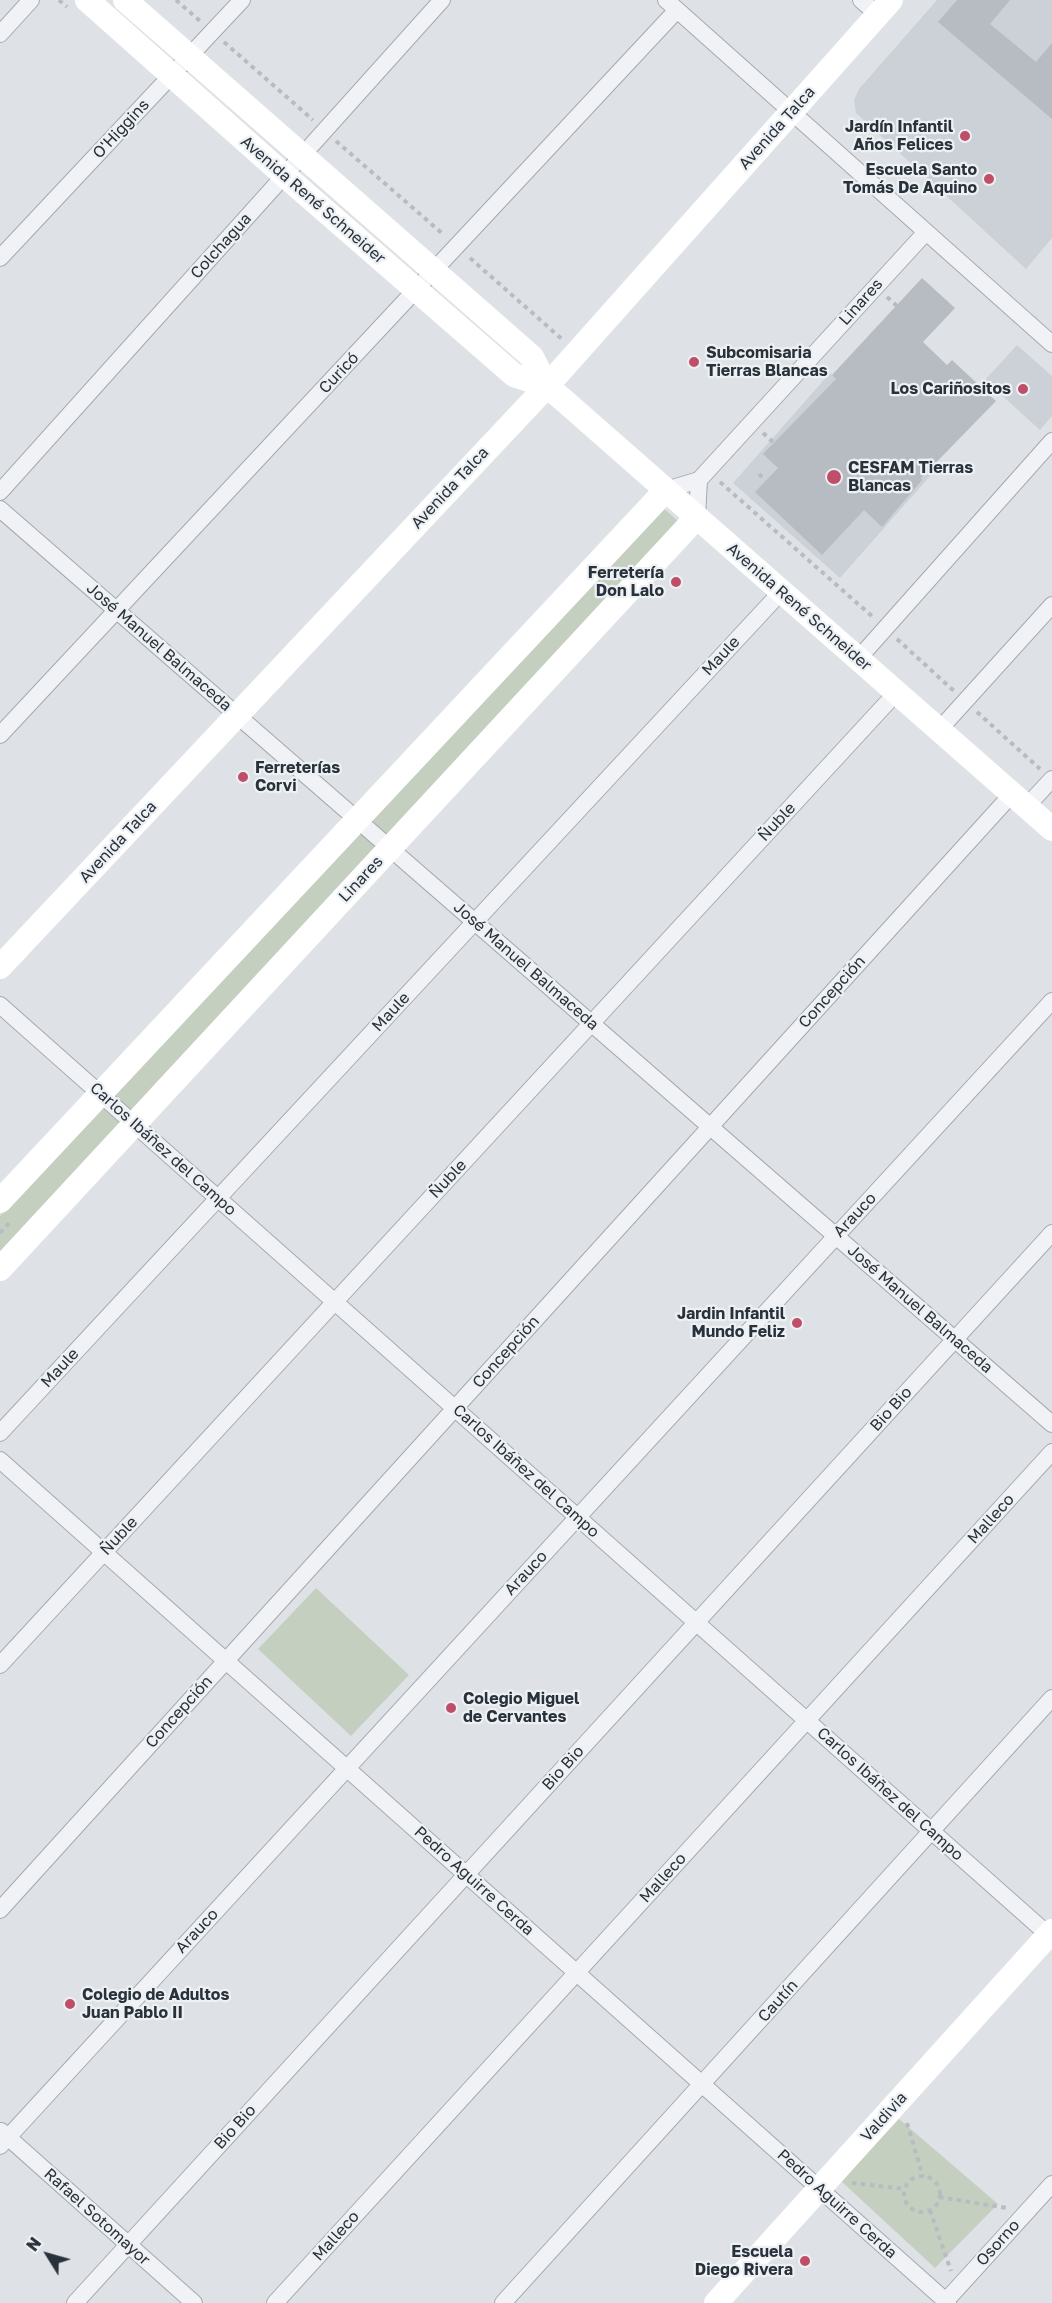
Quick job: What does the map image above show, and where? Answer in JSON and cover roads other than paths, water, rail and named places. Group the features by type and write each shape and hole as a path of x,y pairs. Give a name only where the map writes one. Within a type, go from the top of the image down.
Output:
{"main road":[{"name":"Avenida René Schneider","path":"87,0 514,375 547,386"},
{"name":"Avenida René Schneider","path":"125,0 532,357 547,386 1052,829"},
{"name":"Avenida Talca","path":"0,967 547,386 792,112 877,5"},
{"path":"0,1201 666,490"},
{"name":"Linares","path":"0,1269 697,517"},
{"name":"Valdivia","path":"716,2303 1051,1935"}],"street":[{"path":"0,34 31,0"},
{"name":"O'Higgins","path":"0,258 242,0"},
{"name":"Colchagua","path":"0,492 441,0"},
{"path":"672,5 1052,344"},
{"name":"Curicó","path":"0,735 434,271 672,5"},
{"name":"Linares","path":"699,480 926,232"},
{"path":"858,659 1052,441"},
{"path":"666,490 699,480 697,517"},
{"name":"José Manuel Balmaceda","path":"0,509 1052,1424"},
{"name":"Maule","path":"0,1433 781,592"},
{"path":"939,730 1052,604"},
{"name":"Ñuble","path":"0,1665 896,693"},
{"name":"Concepción","path":"0,1910 710,1126 1019,800 1052,779"},
{"name":"Arauco","path":"3,2138 347,1768 1052,1001"},
{"name":"Carlos Ibáñez del Campo","path":"0,1005 1051,1935"},
{"name":"Bio Bio","path":"75,2303 1052,1233"},
{"name":"Malleco","path":"275,2303 1052,1452"},
{"name":"Pedro Aguirre Cerda","path":"0,1460 702,2084 823,2184 949,2299"},
{"name":"Cautín","path":"503,2303 1052,1698"},
{"name":"Rafael Sotomayor","path":"3,2138 194,2303"},
{"name":"Osorno","path":"949,2299 1052,2184"}],"place":[{"name":"Jardín Infantil Años Felices","path":"965,136"},
{"name":"Escuela Santo Tomás De Aquino","path":"989,179"},
{"name":"Subcomisaria Tierras Blancas","path":"694,362"},
{"name":"Los Cariñositos","path":"1023,389"},
{"name":"CESFAM Tierras Blancas","path":"834,477"},
{"name":"Ferretería Don Lalo","path":"676,582"},
{"name":"Ferreterías Corvi","path":"243,777"},
{"name":"Jardin Infantil Mundo Feliz","path":"797,1323"},
{"name":"Colegio Miguel de Cervantes","path":"451,1708"},
{"name":"Colegio de Adultos Juan Pablo II","path":"70,2004"},
{"name":"Escuela Diego Rivera","path":"805,2261"}]}
